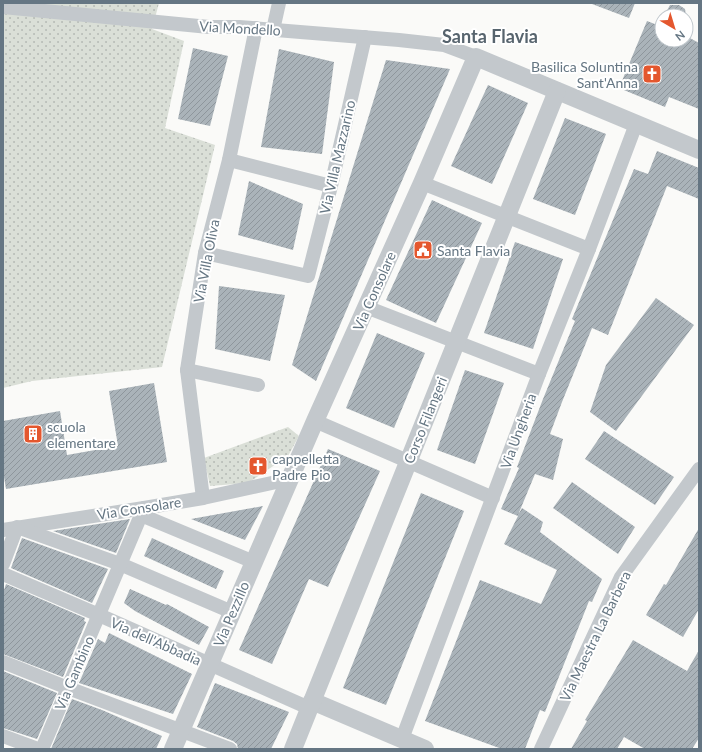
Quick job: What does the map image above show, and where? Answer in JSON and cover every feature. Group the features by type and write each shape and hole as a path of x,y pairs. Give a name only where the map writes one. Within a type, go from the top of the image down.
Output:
{"street":[{"path":"273,30 279,3"},
{"name":"Via Mondello","path":"3,7 209,27 256,28 365,37 444,46 476,57"},
{"name":"Via Villa Oliva","path":"203,498 187,370 205,253 229,160 256,28"},
{"name":"Via Villa Mazzarino","path":"205,253 308,276 331,186 365,37"},
{"path":"476,57 699,150"},
{"name":"Via Consolare","path":"10,528 143,512 290,479 422,183 476,57"},
{"name":"Corso Filangeri","path":"293,749 557,91"},
{"name":"Via Ungheria","path":"402,739 539,374 589,249 636,124"},
{"path":"229,160 331,186"},
{"path":"422,183 589,249"},
{"path":"366,308 539,374"},
{"path":"187,370 258,384"},
{"path":"315,421 493,498"},
{"name":"Via Maestra La Barbera","path":"540,749 621,577 699,469"},
{"name":"Via Pezzillo","path":"173,749 290,479"},
{"path":"143,512 254,562"},
{"name":"Via Gambino","path":"42,749 143,512"},
{"path":"3,564 10,528 120,564 232,612"},
{"name":"Via dell'Abbadia","path":"3,574 210,665 311,705"},
{"path":"3,662 230,749"},
{"path":"311,705 425,749"},
{"path":"3,736 38,749"}],"shaded area":[{"path":"3,3 159,3 152,29 184,41 165,128 215,145 162,367 32,381 3,388"},
{"path":"288,427 299,436 288,456 248,483 210,486 204,458"}],"building":[{"path":"592,3 635,3 629,18"},
{"path":"670,5 679,5 684,8 668,8"},
{"name":"Basilica Soluntina Sant'Anna","path":"647,21 654,24 654,48 694,48 694,40 699,43 699,109 669,97 665,107 619,88"},
{"path":"193,48 228,56 210,126 178,119"},
{"path":"279,49 334,62 322,154 261,147"},
{"path":"386,60 450,69 316,381 292,365"},
{"path":"488,85 528,103 492,184 451,166"},
{"path":"565,118 606,134 575,215 533,199"},
{"path":"657,151 699,168 699,199 667,186 608,335 592,328 562,402 550,434 563,439 553,480 535,474 518,515 522,508 543,522 540,532 602,579 592,602 589,601 545,712 540,710 525,749 502,749 425,721 480,580 541,604 557,570 504,544 518,516 501,509 519,468 517,467 575,321 572,319 634,169 648,174"},
{"path":"249,181 303,204 293,250 238,235"},
{"path":"432,200 482,223 436,323 386,300"},
{"path":"515,242 563,259 533,349 484,333"},
{"path":"219,286 285,295 270,361 215,349"},
{"path":"656,298 694,325 616,431 590,412 606,365"},
{"path":"377,333 425,353 394,428 346,408"},
{"path":"465,370 504,383 475,464 437,450"},
{"name":"scuola elementare","path":"154,383 167,462 6,489 3,471 3,421 60,411 67,455 118,446 109,391"},
{"path":"604,431 674,477 655,505 585,459"},
{"path":"328,449 380,471 328,587 309,579 272,664 239,650"},
{"path":"572,482 635,527 618,554 553,508"},
{"path":"421,493 464,511 386,705 343,688"},
{"path":"263,506 245,540 191,519"},
{"path":"130,519 116,553 53,531"},
{"path":"699,528 699,609 683,637 646,615 664,584 666,585"},
{"path":"22,538 108,569 92,603 11,568"},
{"path":"152,538 224,571 216,589 144,556"},
{"path":"6,584 85,618 84,621 86,622 63,677 3,654 3,593"},
{"path":"130,589 166,605 167,604 209,627 199,645 135,611 124,603"},
{"path":"109,633 192,674 173,714 79,683 98,639 105,643"},
{"path":"633,640 687,671 699,650 699,738 692,749 645,749 624,737 617,749 571,749 587,721 585,720"},
{"path":"3,671 57,693 37,739 3,728"},
{"path":"215,683 289,712 271,749 238,749 237,744 233,741 197,727"},
{"path":"72,699 102,710 162,736 156,749 51,749"}],"place":[{"name":"Basilica Soluntina Sant'Anna","path":"652,74"},
{"name":"Santa Flavia","path":"423,250"},
{"name":"scuola elementare","path":"33,434"},
{"name":"cappelletta Padre Pio","path":"258,466"}],"district":[{"name":"Santa Flavia","path":"490,36"}]}
